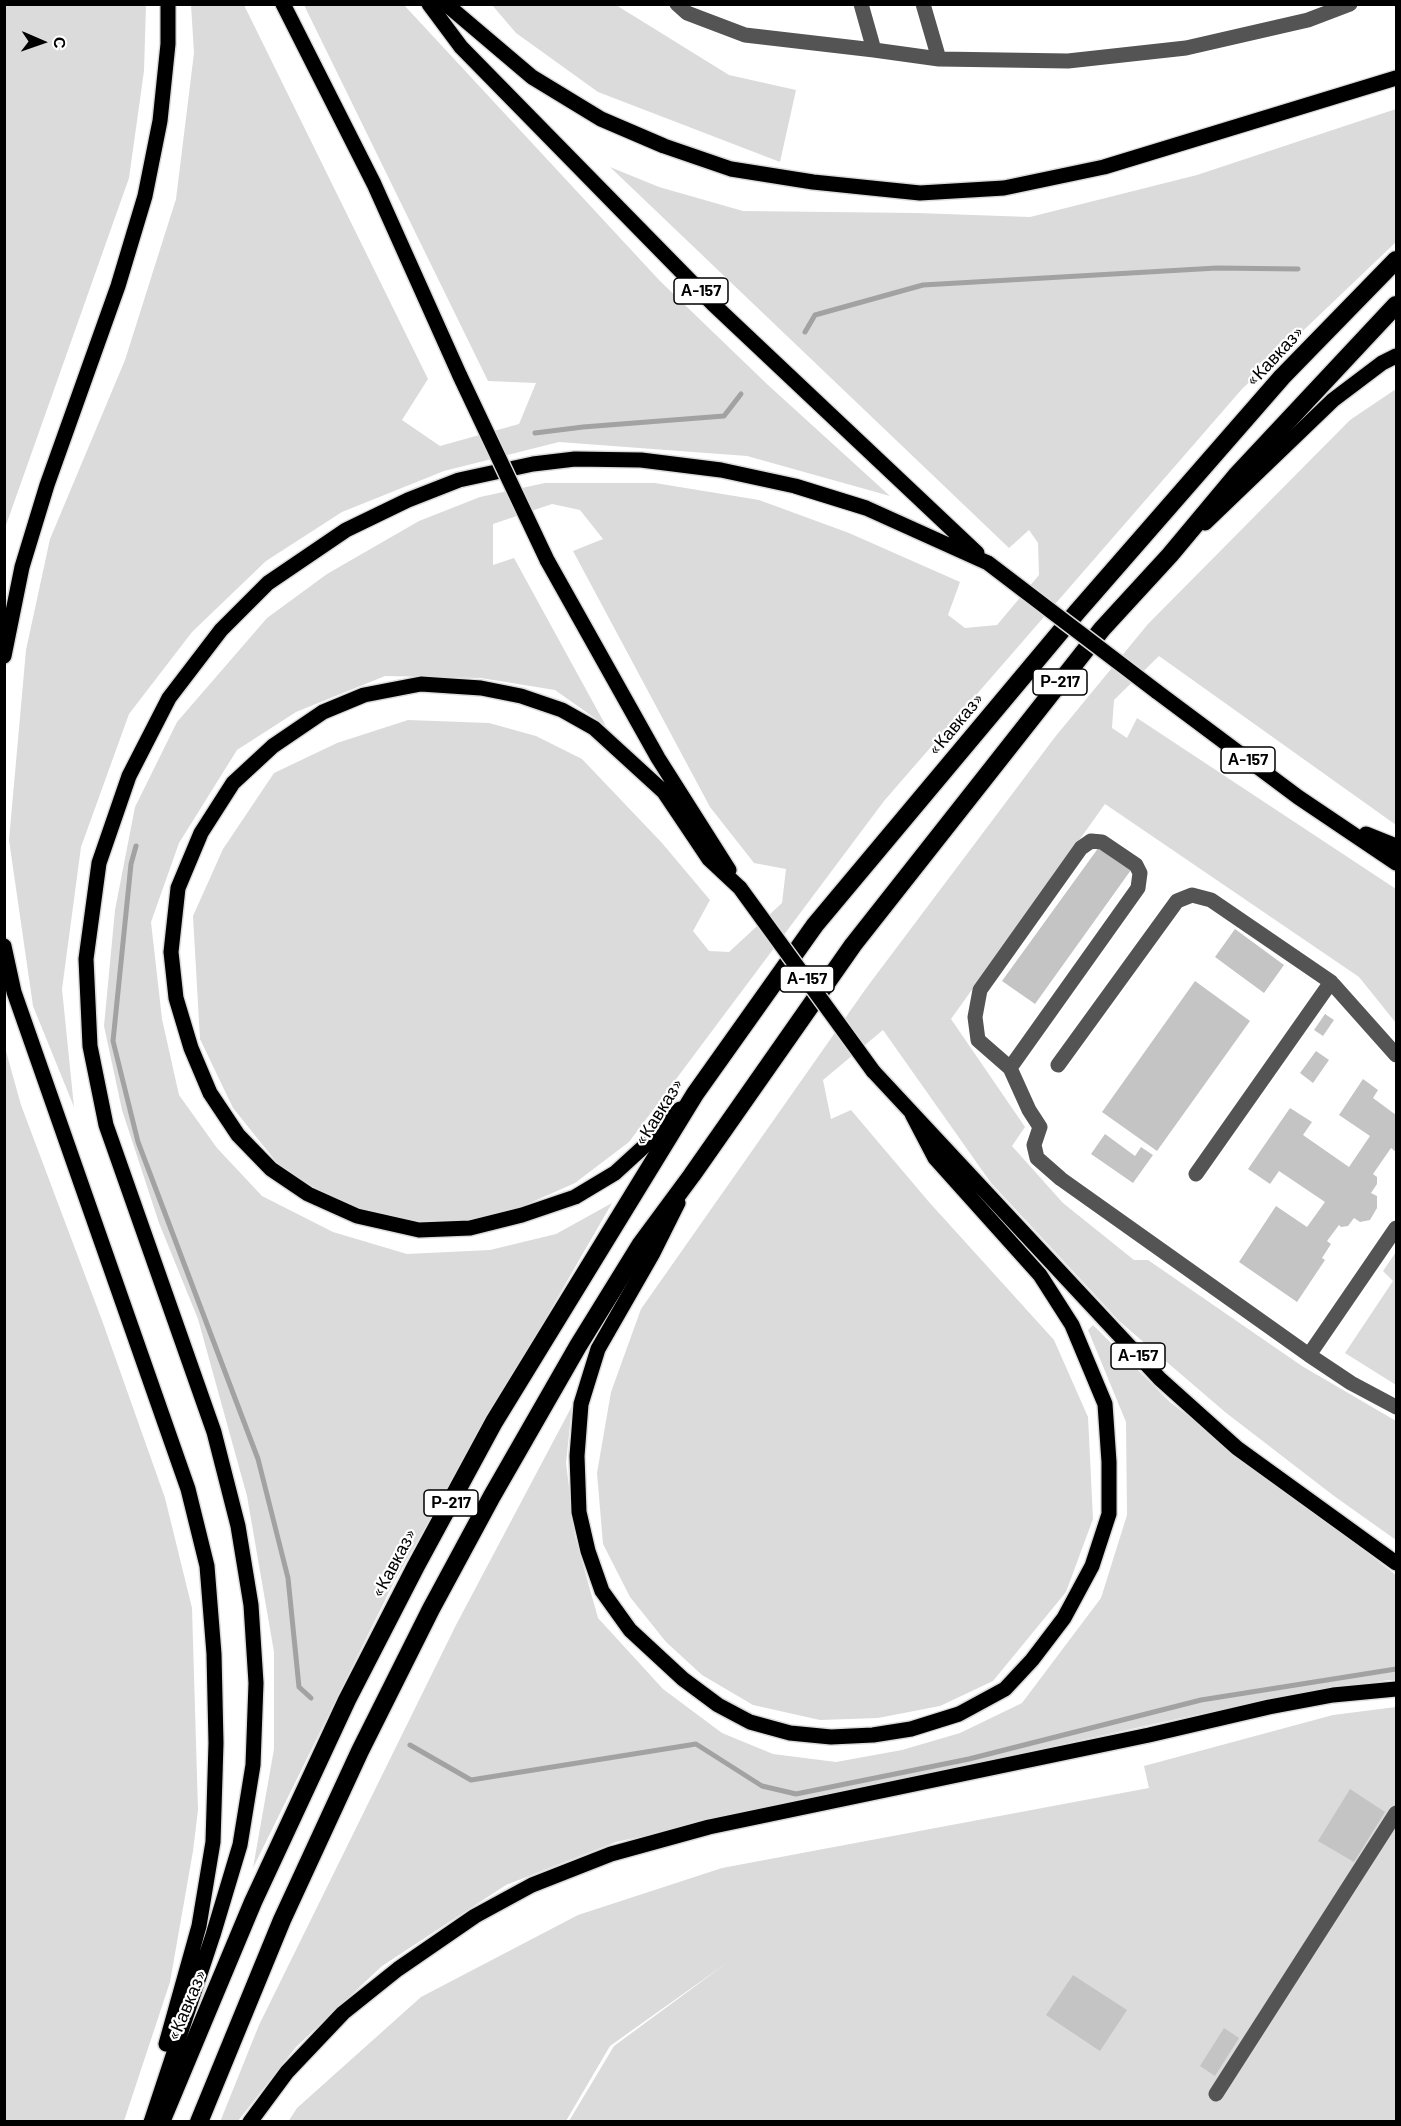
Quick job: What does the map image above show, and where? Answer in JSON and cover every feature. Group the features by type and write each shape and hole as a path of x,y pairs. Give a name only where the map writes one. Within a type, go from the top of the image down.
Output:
{"highway":[{"name":"«Кавказ»","path":"161,2121 253,1902 347,1700 411,1576 494,1422 695,1094 815,925 1077,612 1282,377 1396,260"},
{"name":"Р-217","path":"199,2121 282,1920 360,1751 431,1609 492,1496 578,1346 641,1244 853,945 1102,629 1170,555 1236,476 1396,305"}],"main road":[{"path":"4,656 28,547 117,286 145,196 160,121 168,44 168,4"},
{"name":"А-157","path":"283,4 374,184 547,560 658,758 740,888 873,1071 1160,1379 1237,1448 1396,1563"},
{"name":"А-157","path":"429,4 461,47 713,304 988,563 1298,797 1396,863"},
{"path":"446,4 532,77 602,119 664,146 731,169 813,182 920,193 1004,188 1104,167 1396,78"},
{"path":"1170,555 1333,400 1382,363 1396,356"},
{"path":"151,2121 213,1935 240,1845 253,1765 256,1683 251,1605 246,1571 238,1526 214,1432 106,1125 90,1046 86,959 99,863 129,776 170,698 221,630 268,583 346,530 408,500 459,480 533,464 575,459 641,460 721,470 795,486 866,508 988,563"},
{"path":"695,1094 650,1141 615,1173 575,1197 522,1215 470,1228 418,1230 357,1216 308,1194 271,1169 238,1135 210,1092 191,1048 176,998 171,952 178,888 201,833 233,783 273,746 323,712 364,695 421,684 481,688 521,696 562,710 594,728 664,792 709,859 740,888"},
{"path":"1342,826 1396,846"},
{"path":"4,946 14,992 188,1489 207,1566 214,1665 216,1743 213,1842 199,1926 145,2121"},
{"path":"692,1175 653,1253 598,1349 581,1404 577,1456 579,1512 588,1551 602,1591 630,1629 683,1679 717,1705 750,1722 790,1733 831,1737 873,1735 912,1729 959,1714 1005,1689 1032,1660 1064,1618 1092,1566 1109,1514 1109,1462 1105,1404 1072,1325 1040,1275 935,1158 912,1114"},
{"path":"250,2121 287,2072 344,2013 398,1969 475,1916 532,1885 611,1854 709,1827 1269,1707 1333,1695 1396,1689"}],"lane":[{"path":"677,4 687,13 745,34 939,59 1068,61 1186,48 1308,20 1341,6"},
{"path":"861,4 874,50"},
{"path":"923,4 939,59"},
{"path":"1010,1068 1138,888 1140,873 1136,866 1102,842 1091,841 1081,848 980,990 975,1017 978,1040 1010,1068 1029,1110 1040,1127 1034,1145 1037,1158 1061,1179 1309,1355 1351,1383 1396,1407"},
{"path":"1058,1065 1177,901 1192,895 1211,900 1331,982 1396,1055"},
{"path":"1196,1174 1331,982"},
{"path":"1309,1355 1396,1228"},
{"path":"1216,2094 1396,1813"}],"shaded area":[{"path":"5,4 146,5 144,71 129,178 5,528"},
{"path":"191,5 244,5 428,379 402,420 440,446 519,424 536,383 488,381 304,5 404,5 660,281 768,385 890,496 747,456 559,442 444,471 342,512 266,561 192,632 129,714 81,847 62,989 74,1107 33,1006 9,840 26,650 50,539 125,360 176,199 194,53"},
{"path":"492,5 616,5 729,75 796,90 780,162 598,92 516,33"},
{"path":"1396,109 1396,242 1242,389 884,801 629,1142 575,1183 496,1218 425,1223 350,1207 282,1169 233,1108 200,1039 193,916 223,849 274,773 337,743 408,720 489,723 536,736 582,759 662,843 710,900 693,931 709,951 729,952 782,903 786,869 754,863 710,807 573,551 603,539 580,510 552,504 493,524 493,565 514,558 606,726 555,690 481,678 385,676 296,712 237,750 179,843 151,922 162,1019 179,1095 217,1148 262,1196 333,1232 407,1254 490,1250 556,1234 612,1203 395,1580 253,1868 274,1749 274,1652 247,1496 198,1319 159,1223 122,1110 104,1026 115,910 135,807 177,722 267,618 327,574 419,521 480,497 545,483 655,483 759,500 849,533 960,582 948,615 965,628 997,625 1039,575 1038,543 1029,530 1009,548 610,167 659,187 743,211 1030,217 1197,175"},
{"path":"1396,389 1396,825 1159,656 1114,700 1112,728 1127,738 1137,718 1396,889 1396,1023 1359,977 1105,804 951,1019 1025,1127 1012,1146 1063,1203 1134,1260 1148,1260 1302,1366 1396,1421 1396,1540 1334,1496 1225,1412 1119,1321 991,1183 883,1030 823,1080 831,1119 851,1110 929,1202 1054,1340 1088,1417 1093,1519 1066,1592 993,1681 940,1706 878,1718 820,1720 753,1705 702,1675 666,1642 630,1597 603,1544 597,1473 611,1392 641,1309 867,987 1055,737 1148,624 1350,420"},
{"path":"4,1044 21,1105 103,1323 165,1498 192,1608 198,1810 193,1851 170,1982 124,2121 5,2121"},
{"path":"1396,1252 1396,1385 1345,1353 1393,1281 1383,1271"},
{"path":"1093,1325 1170,1402 1396,1575 1396,1680 1200,1714 616,1842 506,1885 382,1966 296,2047 238,2121 220,2122 259,2025 456,1625 572,1406 566,1463 575,1536 598,1618 663,1689 722,1733 773,1754 836,1762 902,1750 960,1733 1022,1703 1101,1598 1127,1515 1126,1422 1088,1330"},
{"path":"1396,1707 1396,2121 569,2121 614,2046 728,1962 610,2046 566,2121 288,2122 297,2108 421,1997 578,1915 722,1868 1149,1788 1144,1766 1333,1715"}],"building":[{"path":"1099,847 1131,870 1035,1004 1002,981"},
{"path":"1235,929 1284,965 1264,993 1215,957"},
{"path":"1195,981 1250,1021 1157,1151 1102,1112"},
{"path":"1325,1014 1334,1020 1323,1036 1314,1030"},
{"path":"1316,1051 1329,1060 1313,1083 1300,1073"},
{"path":"1363,1079 1378,1090 1373,1098 1396,1115 1396,1152 1391,1148 1373,1174 1377,1177 1377,1184 1371,1193 1377,1196 1377,1208 1370,1220 1360,1222 1354,1218 1348,1226 1339,1225 1327,1241 1331,1244 1322,1258 1325,1260 1297,1302 1239,1262 1276,1206 1307,1227 1325,1202 1279,1171 1270,1184 1248,1169 1290,1108 1312,1122 1303,1135 1349,1167 1370,1136 1339,1115"},
{"path":"1105,1134 1135,1156 1141,1147 1153,1155 1133,1183 1091,1154"},
{"path":"1350,1789 1385,1812 1354,1862 1318,1841"},
{"path":"1073,1975 1127,2010 1100,2051 1046,2015"},
{"path":"1224,2028 1239,2038 1215,2076 1200,2066"}],"waterway":[{"path":"805,332 815,315 923,285 1217,268 1298,269"},
{"path":"535,433 724,416 741,394"},
{"path":"136,846 131,864 113,1041 138,1142 258,1459 288,1578 299,1687 311,1698"},
{"path":"410,1745 471,1780 696,1744 762,1786 796,1794 969,1759 1201,1700 1396,1669"}]}
